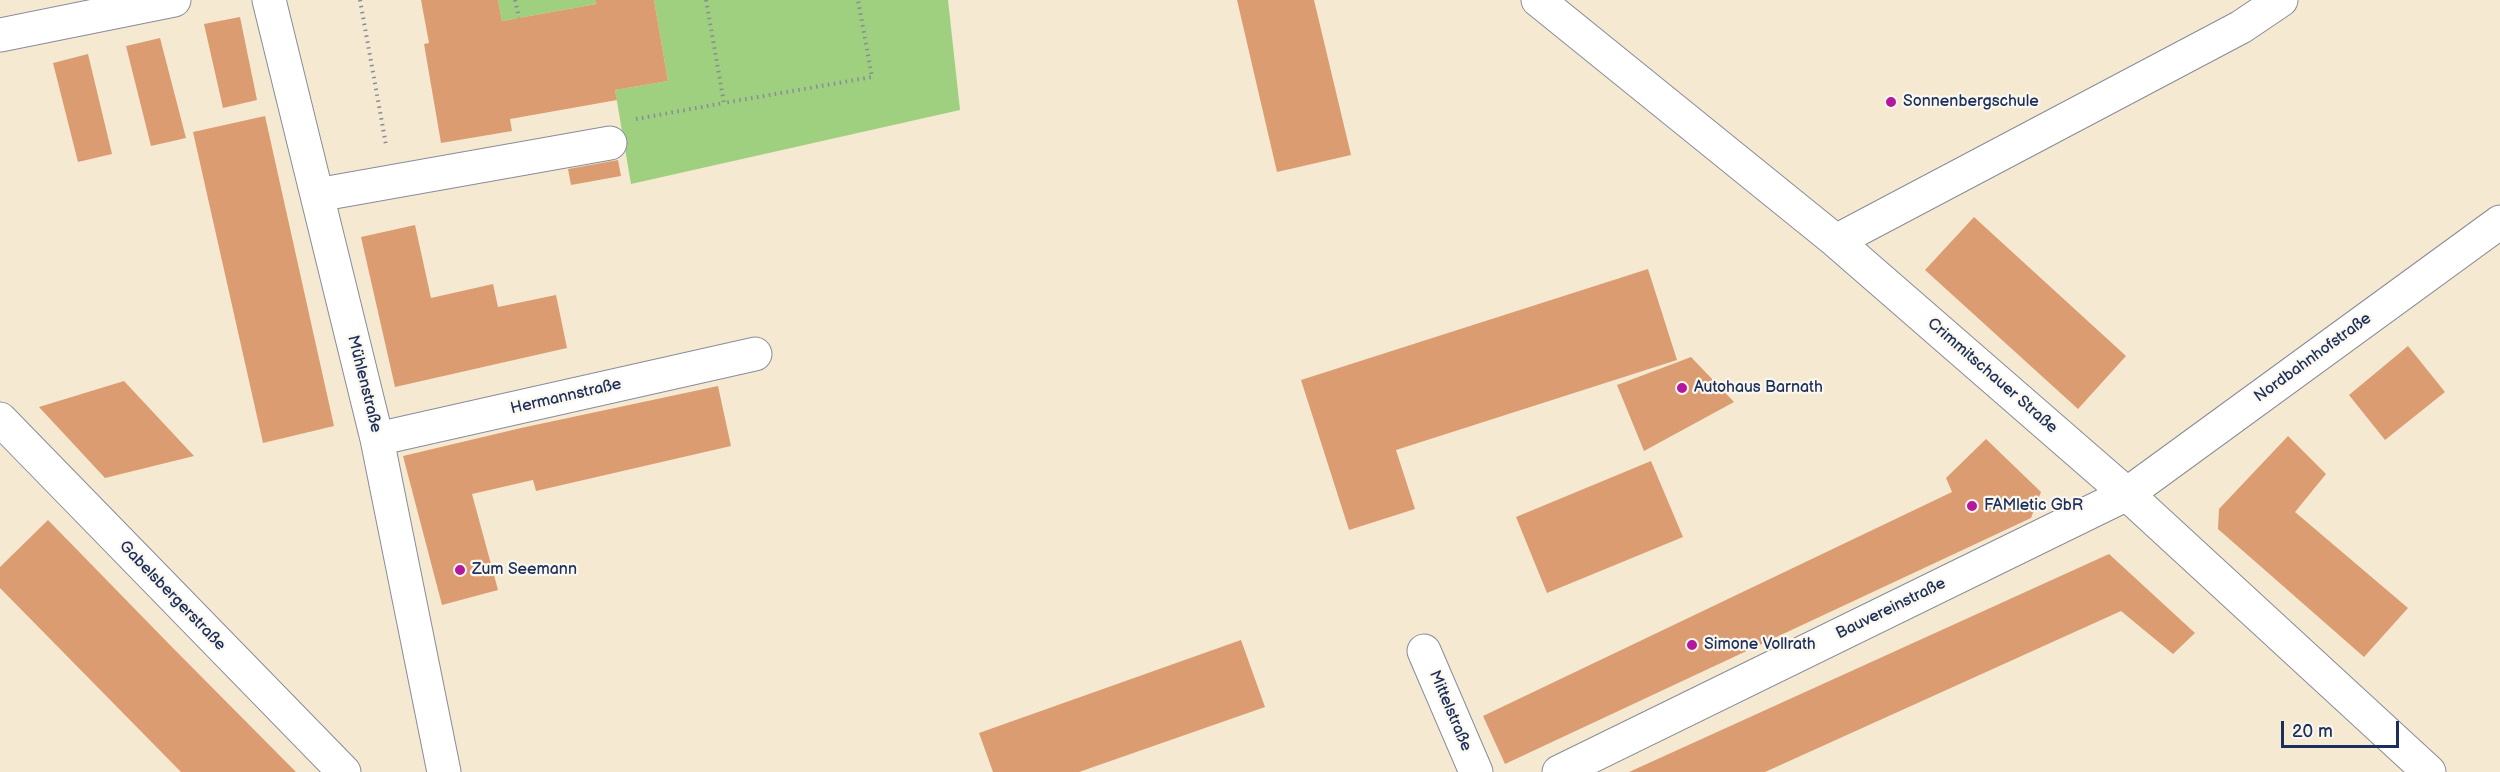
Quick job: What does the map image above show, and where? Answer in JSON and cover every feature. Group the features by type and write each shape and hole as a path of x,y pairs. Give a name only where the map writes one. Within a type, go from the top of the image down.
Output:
{"street":[{"path":"0,35 174,0"},
{"name":"Mühlenstraße","path":"269,0 378,439 444,772"},
{"name":"Crimmitschauer Straße","path":"1538,0 1836,241 2127,494 2429,772"},
{"path":"1836,241 2241,27 2281,0"},
{"path":"317,195 610,143"},
{"name":"Nordbahnhofstraße","path":"2127,494 2500,222"},
{"name":"Hermannstraße","path":"378,439 755,354"},
{"name":"Gabelsbergerstraße","path":"0,419 344,772"},
{"name":"Bauvereinstraße","path":"1559,772 2127,494"},
{"name":"Mittelstraße","path":"1424,651 1476,772"}],"path":[{"path":"360,0 387,152 411,148 417,177"},
{"path":"515,0 519,18"},
{"path":"706,0 724,103"},
{"path":"610,143 606,125 872,77 858,0"}],"green space":[{"path":"498,0 595,0 596,4 502,21"},
{"path":"654,0 948,0 960,110 631,184 615,90 668,81"}],"building":[{"path":"421,0 498,0 502,21 596,4 595,0 654,0 668,81 615,90 617,100 510,119 512,131 441,143 424,44 429,43"},
{"path":"1237,0 1314,0 1351,155 1277,172"},
{"path":"240,17 257,100 223,108 204,24"},
{"path":"160,38 186,138 151,146 126,46"},
{"path":"88,54 112,154 78,162 53,63"},
{"path":"265,116 334,426 263,443 193,132"},
{"path":"618,160 621,176 571,185 568,169"},
{"path":"1974,217 2126,356 2078,409 1925,270"},
{"path":"415,225 431,298 493,284 498,307 556,295 567,348 395,387 361,237"},
{"path":"1648,269 1677,360 1396,450 1415,509 1349,530 1301,380"},
{"path":"2408,346 2445,392 2385,440 2349,395"},
{"path":"1691,357 1734,402 1644,451 1617,385"},
{"path":"124,381 194,456 105,478 39,407"},
{"path":"718,386 731,446 536,491 533,480 472,494 498,590 442,605 403,456"},
{"path":"2288,436 2326,474 2295,512 2408,608 2364,657 2218,529 2219,509"},
{"path":"1986,439 2041,492 2031,518 1505,764 1483,716 1952,492 1946,478"},
{"path":"1651,461 1683,537 1547,593 1516,517"},
{"path":"48,520 296,772 181,772 0,588 0,567"},
{"path":"2109,554 2195,633 2173,654 2121,611 1765,772 1629,772"},
{"path":"1241,640 1265,707 1079,772 993,772 979,733"}],"place":[{"name":"Sonnenbergschule","path":"1891,102"},
{"name":"Autohaus Barnath","path":"1682,388"},
{"name":"FAMletic GbR","path":"1972,506"},
{"name":"Zum Seemann","path":"460,570"},
{"name":"Simone Vollrath","path":"1692,645"}]}
